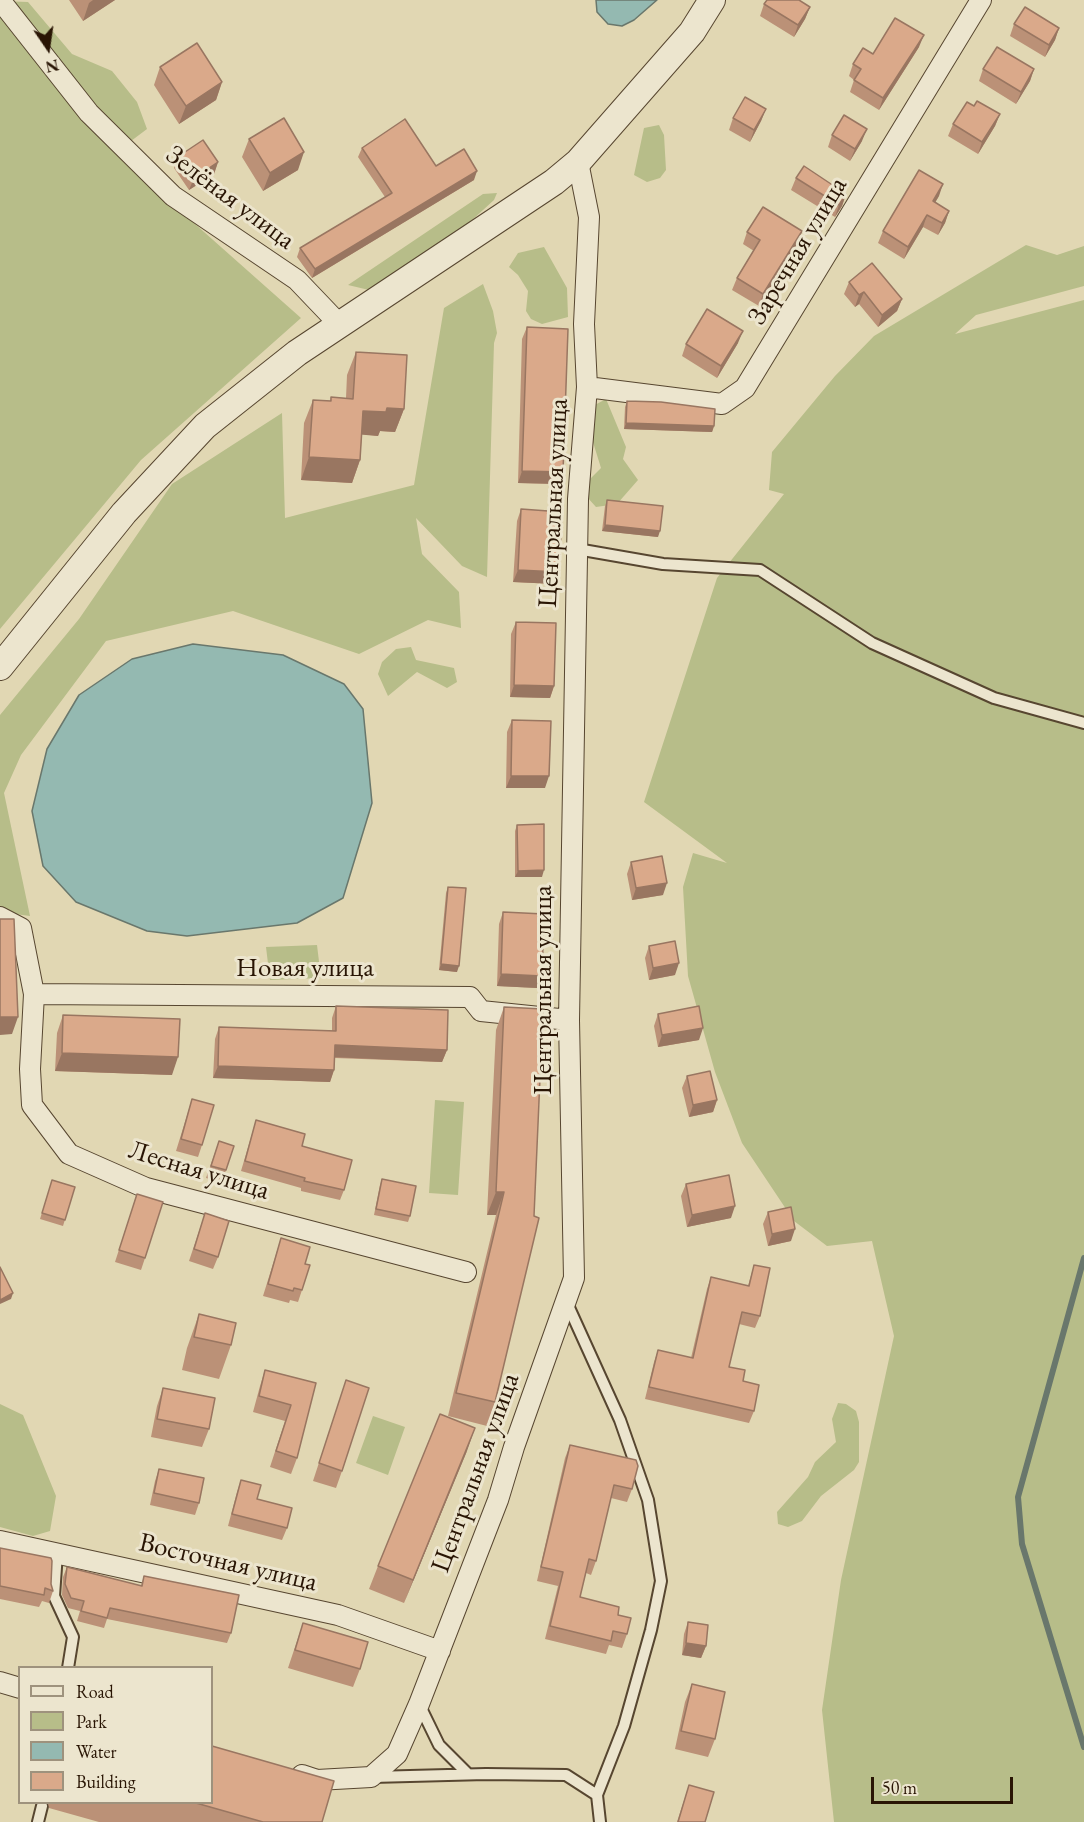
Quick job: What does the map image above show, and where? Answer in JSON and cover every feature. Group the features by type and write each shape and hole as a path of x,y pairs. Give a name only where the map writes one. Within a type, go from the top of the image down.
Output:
{"street":[{"name":"Зелёная улица","path":"0,0 89,113 173,196 297,280 339,324"},
{"path":"0,667 124,513 205,426 297,353 554,182 578,162 692,32 712,0"},
{"name":"Заречная улица","path":"587,387 722,404 746,388 981,0"},
{"name":"Центральная улица","path":"372,1777 397,1754 419,1704 498,1500 514,1447 574,1278 569,1020 578,499 587,387 584,324 589,217 578,162"},
{"name":"Лесная улица","path":"0,917 21,928 34,994 30,1069 32,1105 69,1154 146,1188 466,1272"},
{"name":"Новая улица","path":"34,994 470,997 481,1011 569,1020"},
{"name":"Восточная улица","path":"0,1541 338,1615 440,1651"},
{"path":"0,1682 18,1687"},
{"path":"285,1770 317,1780 372,1777"}],"lane":[{"path":"577,549 663,564 760,570 872,643 994,698 1084,723"},
{"path":"566,1301 620,1420 648,1500 660,1581 651,1630 624,1726 597,1795 600,1822"},
{"path":"57,1553 54,1596 73,1636 68,1666"},
{"path":"419,1704 439,1745 468,1774"},
{"path":"372,1777 468,1774 566,1775 597,1795"},
{"path":"38,1822 42,1806"}],"green space":[{"path":"0,1 28,2 72,54 112,71 137,102 147,129 115,153 301,318 141,460 0,629"},
{"path":"659,125 664,135 666,170 660,178 647,182 634,175 644,128"},
{"path":"497,193 494,200 437,252 369,290 348,285 483,194"},
{"path":"1026,245 1057,255 1084,246 1084,286 976,315 955,334 1084,300 1084,1822 834,1822 822,1710 841,1580 894,1336 872,1241 827,1246 794,1221 742,1143 715,1072 688,976 683,887 693,853 727,863 644,802 717,578 784,494 769,490 772,452 835,376 874,336"},
{"path":"544,247 567,288 568,317 542,324 531,319 526,311 528,291 518,275 509,267 518,253"},
{"path":"483,284 493,311 497,333 494,343 487,577 462,566 416,518 422,554 459,592 461,628 428,620 359,654 233,611 106,641 21,755 4,793 30,916 0,912 0,715 79,619 172,484 282,413 285,518 414,485 444,308"},
{"path":"606,399 626,447 623,459 638,480 617,504 596,507 587,497 588,481 601,468 588,426 593,406"},
{"path":"411,647 416,660 454,668 457,682 447,688 417,672 388,696 378,674 382,662 396,649"},
{"path":"317,945 321,978 270,980 266,947"},
{"path":"435,1100 464,1102 458,1195 429,1193"},
{"path":"838,1403 846,1404 856,1411 859,1422 859,1462 854,1470 821,1496 802,1521 788,1527 778,1524 777,1512 808,1477 815,1462 836,1442 832,1419"},
{"path":"0,1404 23,1415 56,1496 50,1531 33,1536 0,1527"},
{"path":"373,1416 405,1427 388,1475 356,1463"}],"water":[{"path":"596,0 657,0 634,20 622,26 608,24 597,12"},
{"path":"193,644 283,655 344,684 363,709 372,803 343,898 297,923 187,936 147,931 76,902 43,866 32,811 47,749 79,695 132,659"}],"building":[{"path":"767,0 799,0 810,7 798,25 764,4"},
{"path":"1025,7 1059,28 1049,45 1014,24"},
{"path":"895,18 924,35 883,98 854,80 861,69 853,64 863,48 873,54"},
{"path":"197,43 222,82 186,106 160,67"},
{"path":"997,47 1034,69 1021,92 983,69"},
{"path":"745,97 766,109 754,130 733,118"},
{"path":"977,101 1000,114 982,142 953,124 967,102 974,106"},
{"path":"844,115 867,129 855,149 832,135"},
{"path":"284,118 304,152 270,173 249,139"},
{"path":"405,119 436,166 464,149 477,171 315,269 300,248 392,193 362,148"},
{"path":"203,140 218,162 194,178 179,156"},
{"path":"804,166 846,194 839,205 796,178"},
{"path":"919,170 943,184 933,201 949,211 942,223 927,215 908,247 883,231"},
{"path":"763,207 802,231 763,294 737,278 760,240 747,232"},
{"path":"872,263 902,299 882,315 864,292 859,295 849,282"},
{"path":"707,309 743,331 721,366 686,344"},
{"path":"527,327 568,329 563,472 522,471"},
{"path":"356,352 407,355 404,409 387,408 386,412 363,411 360,460 309,457 313,400 331,401 331,397 353,399"},
{"path":"627,401 661,402 715,409 714,426 626,423"},
{"path":"607,500 663,506 660,531 605,525"},
{"path":"521,509 562,512 559,572 518,570"},
{"path":"516,622 556,623 554,686 514,685"},
{"path":"512,720 551,721 549,776 511,776"},
{"path":"544,824 544,870 518,871 517,825"},
{"path":"662,856 667,883 636,888 631,862"},
{"path":"448,887 466,888 459,966 441,964"},
{"path":"503,912 544,914 542,976 501,974"},
{"path":"0,919 14,919 18,1017 0,1017"},
{"path":"675,941 679,963 653,968 649,946"},
{"path":"336,1006 448,1010 447,1050 335,1045 334,1070 218,1066 219,1027 336,1031"},
{"path":"699,1006 703,1028 662,1035 658,1014"},
{"path":"504,1007 543,1009 534,1216 539,1218 495,1402 456,1393 504,1192 496,1192"},
{"path":"63,1015 180,1019 178,1057 62,1053"},
{"path":"710,1071 717,1100 693,1105 687,1076"},
{"path":"192,1099 214,1105 202,1145 181,1139"},
{"path":"256,1120 305,1134 302,1146 352,1160 344,1190 304,1181 305,1178 245,1161"},
{"path":"219,1141 234,1146 226,1170 211,1166"},
{"path":"729,1175 735,1206 692,1215 686,1184"},
{"path":"382,1179 416,1186 410,1216 376,1209"},
{"path":"52,1180 75,1187 65,1220 42,1213"},
{"path":"137,1194 163,1202 145,1258 119,1250"},
{"path":"791,1207 795,1229 772,1234 768,1212"},
{"path":"205,1213 229,1221 218,1257 194,1249"},
{"path":"281,1238 310,1247 305,1264 310,1265 302,1290 294,1288 293,1291 268,1284"},
{"path":"754,1265 770,1268 760,1316 742,1312 729,1367 745,1370 743,1381 759,1385 754,1411 649,1387 658,1350 693,1358 711,1277 749,1286"},
{"path":"0,1267 13,1293 0,1300"},
{"path":"199,1314 236,1323 231,1345 194,1337"},
{"path":"265,1370 316,1383 297,1458 276,1451 291,1405 259,1396"},
{"path":"346,1380 369,1388 342,1471 319,1463"},
{"path":"163,1388 215,1398 209,1429 157,1419"},
{"path":"440,1414 475,1428 413,1580 378,1566"},
{"path":"570,1445 636,1460 638,1466 632,1489 614,1485 596,1561 589,1559 580,1597 619,1607 618,1615 631,1618 627,1634 613,1631 611,1641 550,1626 563,1572 541,1567"},
{"path":"159,1469 204,1478 199,1503 154,1493"},
{"path":"241,1480 261,1485 257,1499 292,1508 287,1528 232,1514"},
{"path":"0,1548 51,1558 53,1591 45,1588 44,1595 0,1586"},
{"path":"67,1567 142,1586 144,1576 239,1595 231,1633 110,1608 107,1618 81,1611 84,1601 71,1598 65,1584"},
{"path":"688,1622 708,1625 706,1646 686,1643"},
{"path":"303,1623 368,1642 360,1669 295,1650"},
{"path":"692,1684 725,1692 715,1739 681,1731"},
{"path":"213,1746 334,1781 322,1822 263,1822 200,1804 213,1804"},
{"path":"689,1785 714,1792 705,1822 678,1822"}],"waterway":[{"path":"1084,1258 1018,1497 1022,1544 1084,1747"}]}
